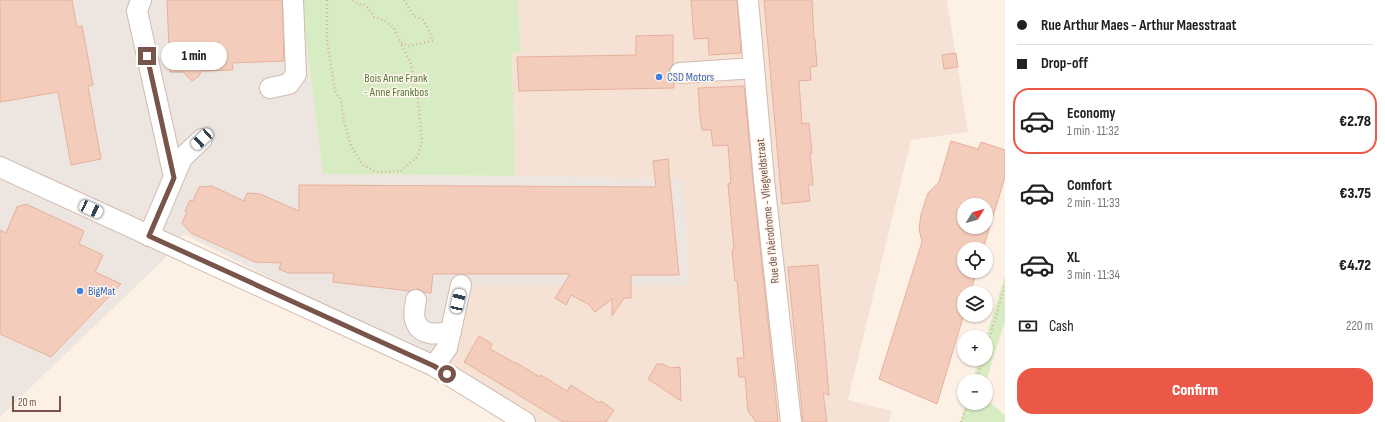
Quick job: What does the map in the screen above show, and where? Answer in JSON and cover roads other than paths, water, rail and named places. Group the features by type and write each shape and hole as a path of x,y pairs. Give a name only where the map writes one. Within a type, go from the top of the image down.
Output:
{"street":[{"path":"142,0 137,11 174,178"},
{"path":"270,88 289,84 296,74 293,0"},
{"name":"Rue de l'Aérodrome - Vliegveldstraat","path":"748,0 764,180 791,422"},
{"path":"680,73 754,68"},
{"path":"149,236 182,158 202,139"},
{"path":"0,168 434,366 526,422"},
{"path":"434,366 447,348 461,285"},
{"path":"416,300 415,320 420,327 433,334 451,332"}],"place":[{"name":"CSD Motors","path":"659,77"},
{"name":"BigMat","path":"80,291"}],"park label":[{"name":"Bois Anne Frank - Anne Frankbos","path":"396,85"}]}
